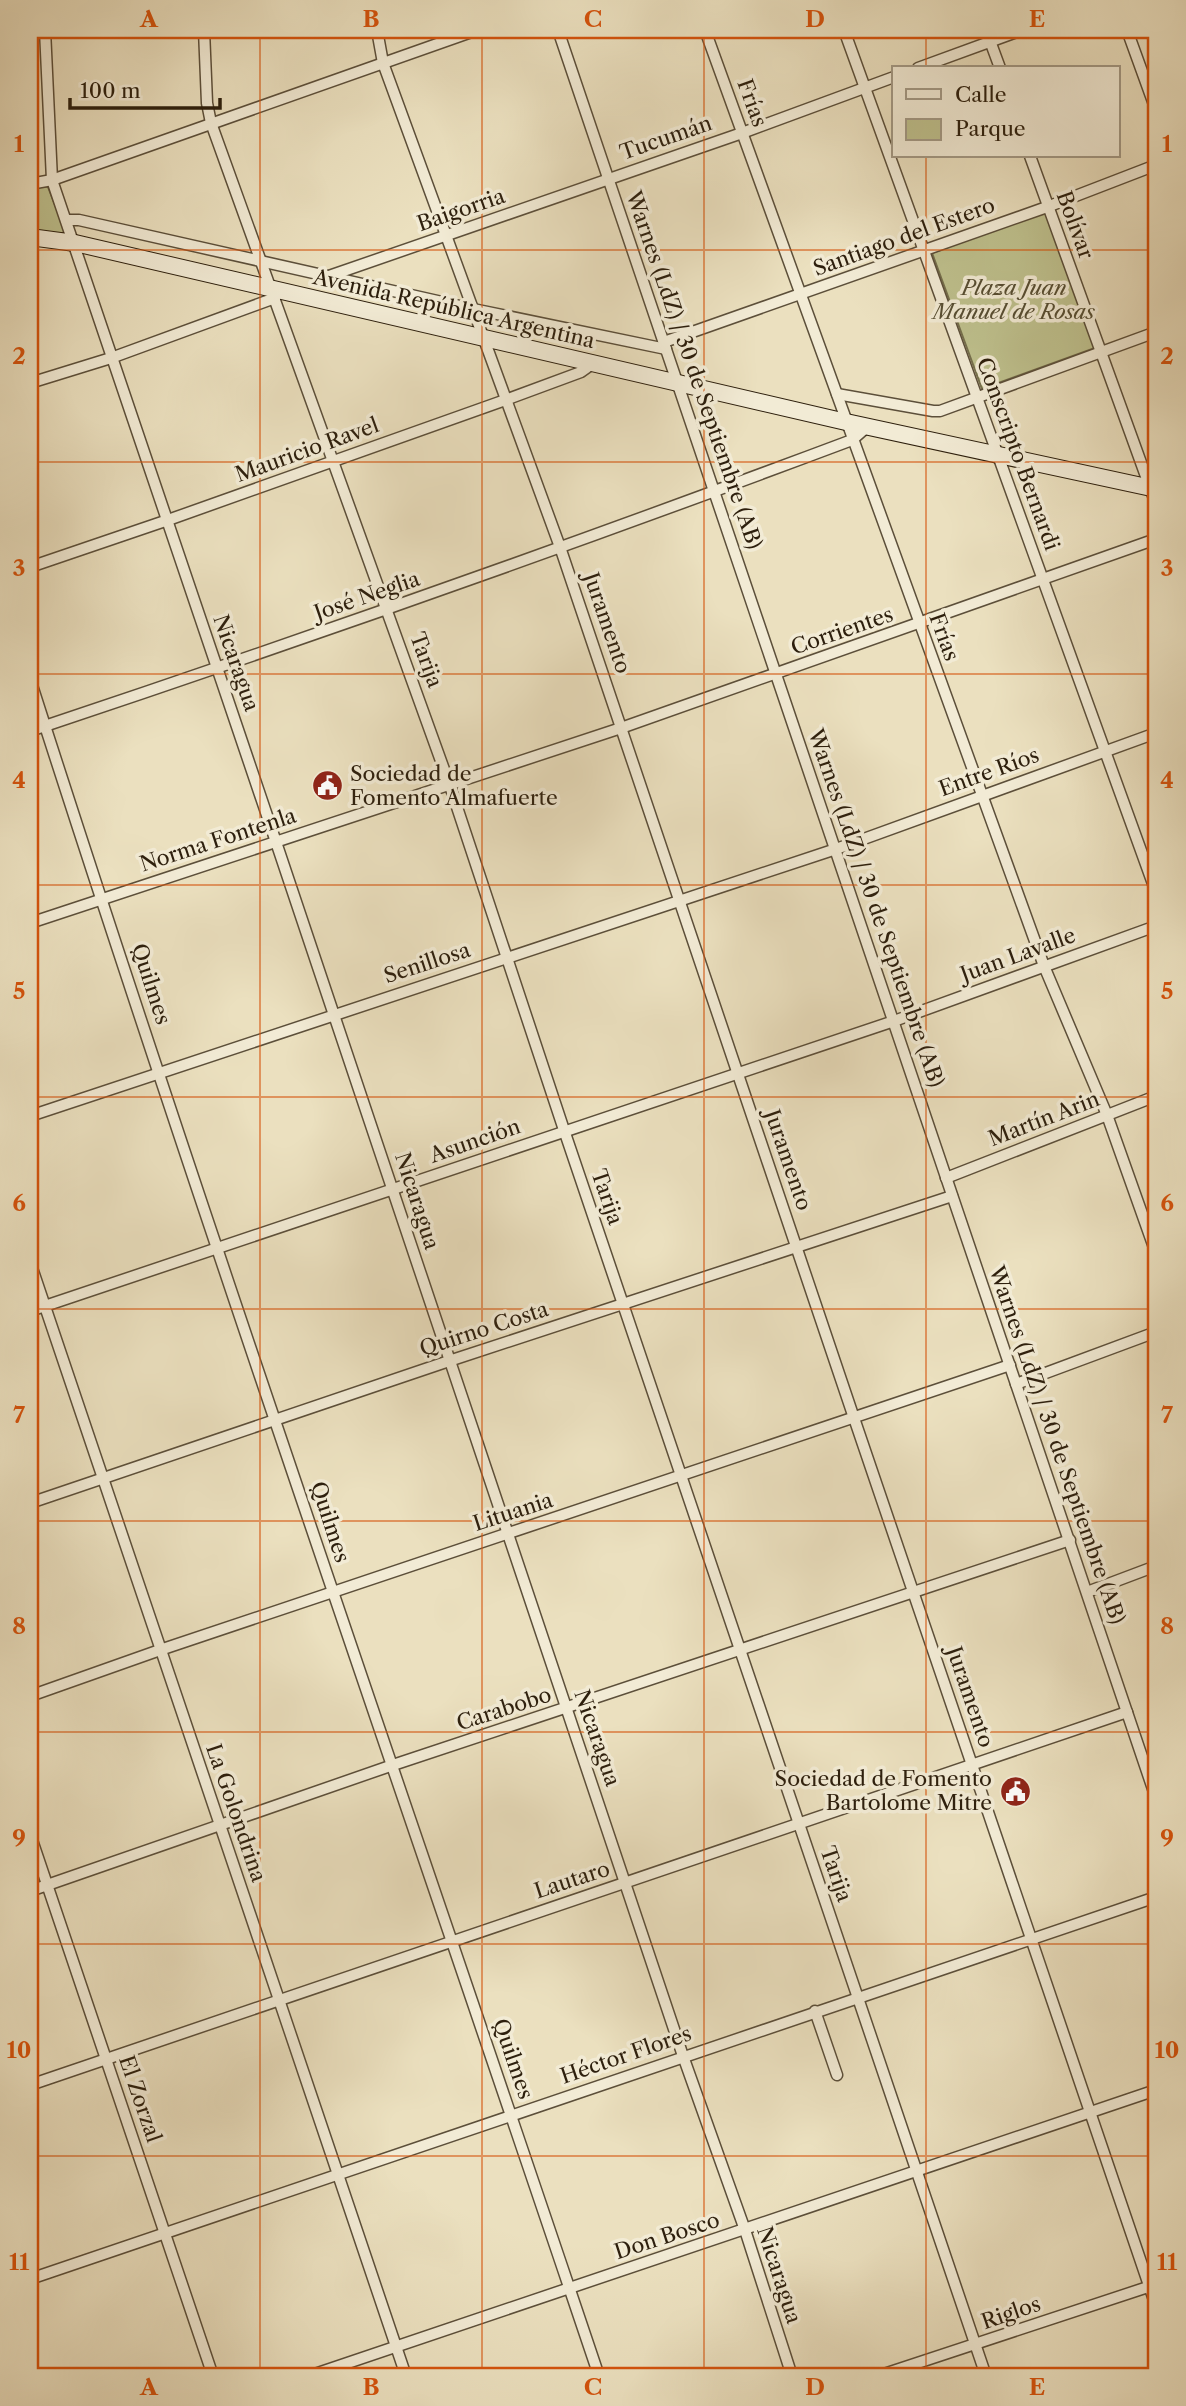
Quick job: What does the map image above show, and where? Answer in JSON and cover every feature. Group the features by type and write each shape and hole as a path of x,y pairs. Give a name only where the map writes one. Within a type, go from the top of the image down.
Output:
{"main road":[{"name":"Avenida República Argentina","path":"30,237 75,243 274,293 595,362 998,456 1153,488"}],"street":[{"name":"Nicaragua","path":"45,30 52,180 792,2376"},
{"name":"Tarija","path":"204,30 211,122 450,786 986,2376"},
{"name":"Juramento","path":"377,30 383,63 560,547 913,1593 1153,2286 1156,2306"},
{"path":"30,184 52,180 477,30"},
{"name":"Warnes (LdZ) / 30 de Septiembre (AB)","path":"558,30 1156,1798"},
{"name":"Frías","path":"705,30 1044,966 1107,1115 1156,1253"},
{"name":"Conscripto Bernardi","path":"844,30 1156,892"},
{"path":"986,30 998,66"},
{"path":"924,66 1022,30"},
{"path":"1127,30 1156,110"},
{"name":"Tucumán","path":"608,178 742,133 892,78"},
{"name":"Bolívar","path":"1031,158 1153,488 1156,504"},
{"name":"Santiago del Estero","path":"665,345 1156,165"},
{"name":"Baigorria","path":"327,277 608,178"},
{"name":"Avenida República Argentina","path":"66,220 79,220 473,309 665,345"},
{"path":"30,383 111,358 274,293"},
{"path":"837,394 933,411 1156,332"},
{"name":"Mauricio Ravel","path":"30,566 508,399 581,372 595,362"},
{"path":"852,440 867,426"},
{"name":"José Neglia","path":"30,731 387,609 852,440"},
{"name":"Corrientes","path":"777,674 1156,540"},
{"name":"Norma Fontenla","path":"30,923 450,786 777,674"},
{"name":"Quilmes","path":"30,679 333,1593 599,2376"},
{"name":"Entre Ríos","path":"836,849 1156,733"},
{"name":"Senillosa","path":"30,1116 159,1071 836,849"},
{"name":"Juan Lavalle","path":"894,1021 1156,926"},
{"name":"Asunción","path":"30,1311 894,1021"},
{"name":"Martín Arin","path":"946,1178 1156,1096"},
{"name":"Quirno Costa","path":"30,1503 952,1195"},
{"name":"La Golondrina","path":"30,1262 406,2376"},
{"path":"1016,1384 1156,1332"},
{"name":"Lituania","path":"30,1696 1010,1365"},
{"name":"Carabobo","path":"30,1891 393,1765 1070,1540"},
{"path":"1087,1592 1156,1566"},
{"name":"Lautaro","path":"30,2085 1127,1712"},
{"name":"El Zorzal","path":"30,1834 213,2376"},
{"name":"Héctor Flores","path":"30,2279 1156,1897"},
{"path":"815,2011 837,2075"},
{"name":"Don Bosco","path":"309,2376 1156,2090"},
{"name":"Riglos","path":"877,2376 1153,2286"}],"green space":[{"path":"42,185 48,187 66,233 30,233 30,188"},
{"name":"Plaza Juan Manuel de Rosas","path":"1045,211 1095,348 982,389 932,253"}],"place":[{"name":"Sociedad de Fomento Almafuerte","path":"327,786"},
{"name":"Sociedad de Fomento Bartolome Mitre","path":"1015,1791"}]}
